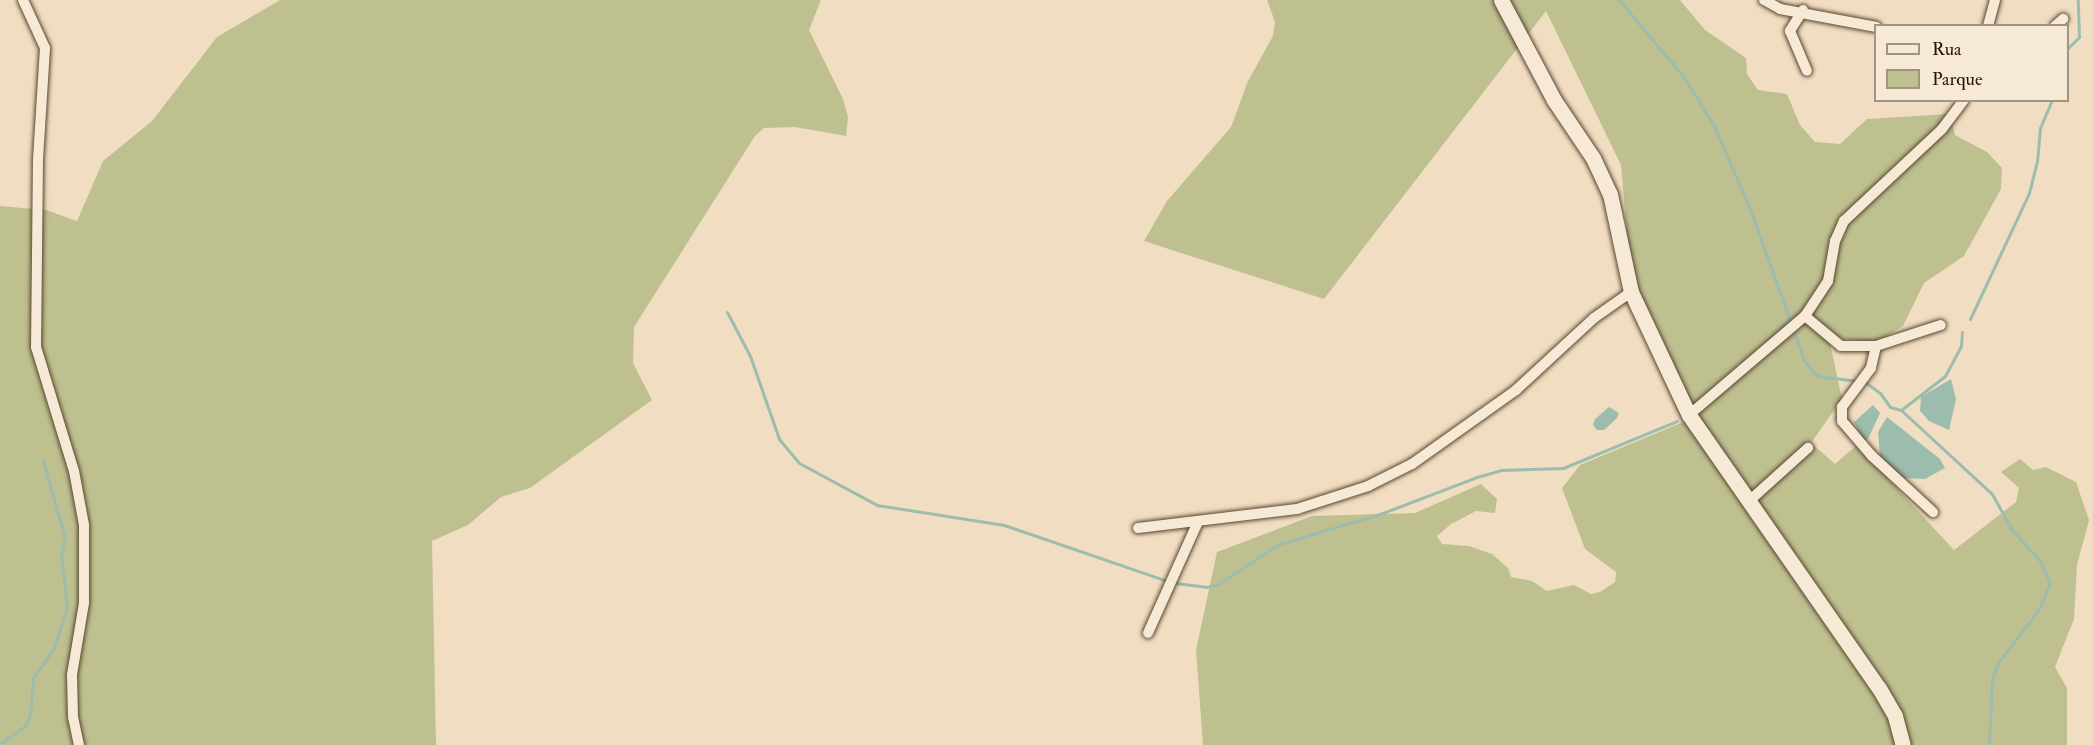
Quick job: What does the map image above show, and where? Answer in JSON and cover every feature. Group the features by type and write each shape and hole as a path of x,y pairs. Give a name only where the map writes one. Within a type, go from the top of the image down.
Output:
{"street":[{"path":"23,0 45,48 38,158 36,347 74,471 84,525 84,603 72,675 73,717 79,745"},
{"path":"1501,0 1554,100 1593,158 1610,194 1631,292 1689,415 1879,688 1896,716 1903,745"},
{"path":"1764,0 1780,9 1803,10 1874,27"},
{"path":"1989,24 1995,0"},
{"path":"1803,10 1790,31 1807,71"},
{"path":"1689,415 1801,320 1828,280 1835,241 1844,221 1899,171 1959,103"},
{"path":"1138,528 1297,509 1368,486 1412,464 1516,390 1594,318 1631,292"},
{"path":"1801,320 1841,346 1876,346 1941,325"},
{"path":"1876,346 1861,380 1842,407 1842,421 1872,456 1933,512"},
{"path":"1748,502 1808,448"},
{"path":"1148,633 1198,522"}],"green space":[{"path":"280,0 821,0 809,30 843,99 848,117 846,136 795,127 764,128 755,136 634,327 633,363 652,400 530,488 501,497 468,525 432,541 436,745 0,745 0,206 46,210 77,221 103,161 152,121 217,37"},
{"path":"1267,0 1680,0 1705,30 1746,58 1747,74 1758,90 1787,94 1800,125 1815,142 1840,144 1867,119 1950,114 1955,135 1987,152 2002,168 2001,189 1964,256 1924,283 1903,326 1880,340 1868,342 1838,338 1830,343 1842,399 1811,443 1835,464 1857,445 1954,550 2016,502 2019,488 2001,472 2020,459 2033,470 2046,467 2076,482 2089,520 2077,565 2074,619 2055,667 2067,688 2067,745 1203,745 1196,650 1217,552 1312,516 1415,513 1481,484 1497,499 1495,513 1476,511 1451,524 1437,536 1442,544 1469,546 1492,554 1508,568 1511,577 1532,581 1547,591 1574,585 1591,594 1600,592 1615,582 1616,572 1585,549 1562,488 1580,465 1683,422 1633,304 1621,165 1546,11 1324,299 1144,241 1167,201 1231,127 1248,81 1273,36 1275,22"}],"shaded area":[{"path":"1951,379 1956,399 1949,430 1929,421 1920,411 1921,397"},
{"path":"1873,405 1880,413 1868,439 1864,440 1854,422"},
{"path":"1609,407 1619,413 1617,418 1604,430 1597,430 1593,425 1595,419"},
{"path":"1887,417 1940,459 1945,468 1925,479 1901,478 1880,457 1878,432"}],"waterway":[{"path":"1619,0 1683,76 1713,124 1750,209 1804,360 1817,376 1859,381"},
{"path":"2069,47 2079,37 2078,0"},
{"path":"1970,319 2029,193 2037,162 2040,128 2051,102"},
{"path":"727,312 750,356 779,439 799,463 877,505 1004,525 1165,580"},
{"path":"1766,343 1788,321"},
{"path":"1865,382 1880,393 1890,407 1901,410 1945,376 1961,346 1962,332"},
{"path":"1901,410 1992,494 2012,530 2040,561 2050,582 2039,609 1998,663 1992,679 1989,745"},
{"path":"1175,583 1206,587 1218,584 1279,544 1380,514 1501,470 1563,468 1677,421"},
{"path":"0,744 25,726 30,715 33,678 54,648 67,607 61,554 65,538 43,460"}]}
